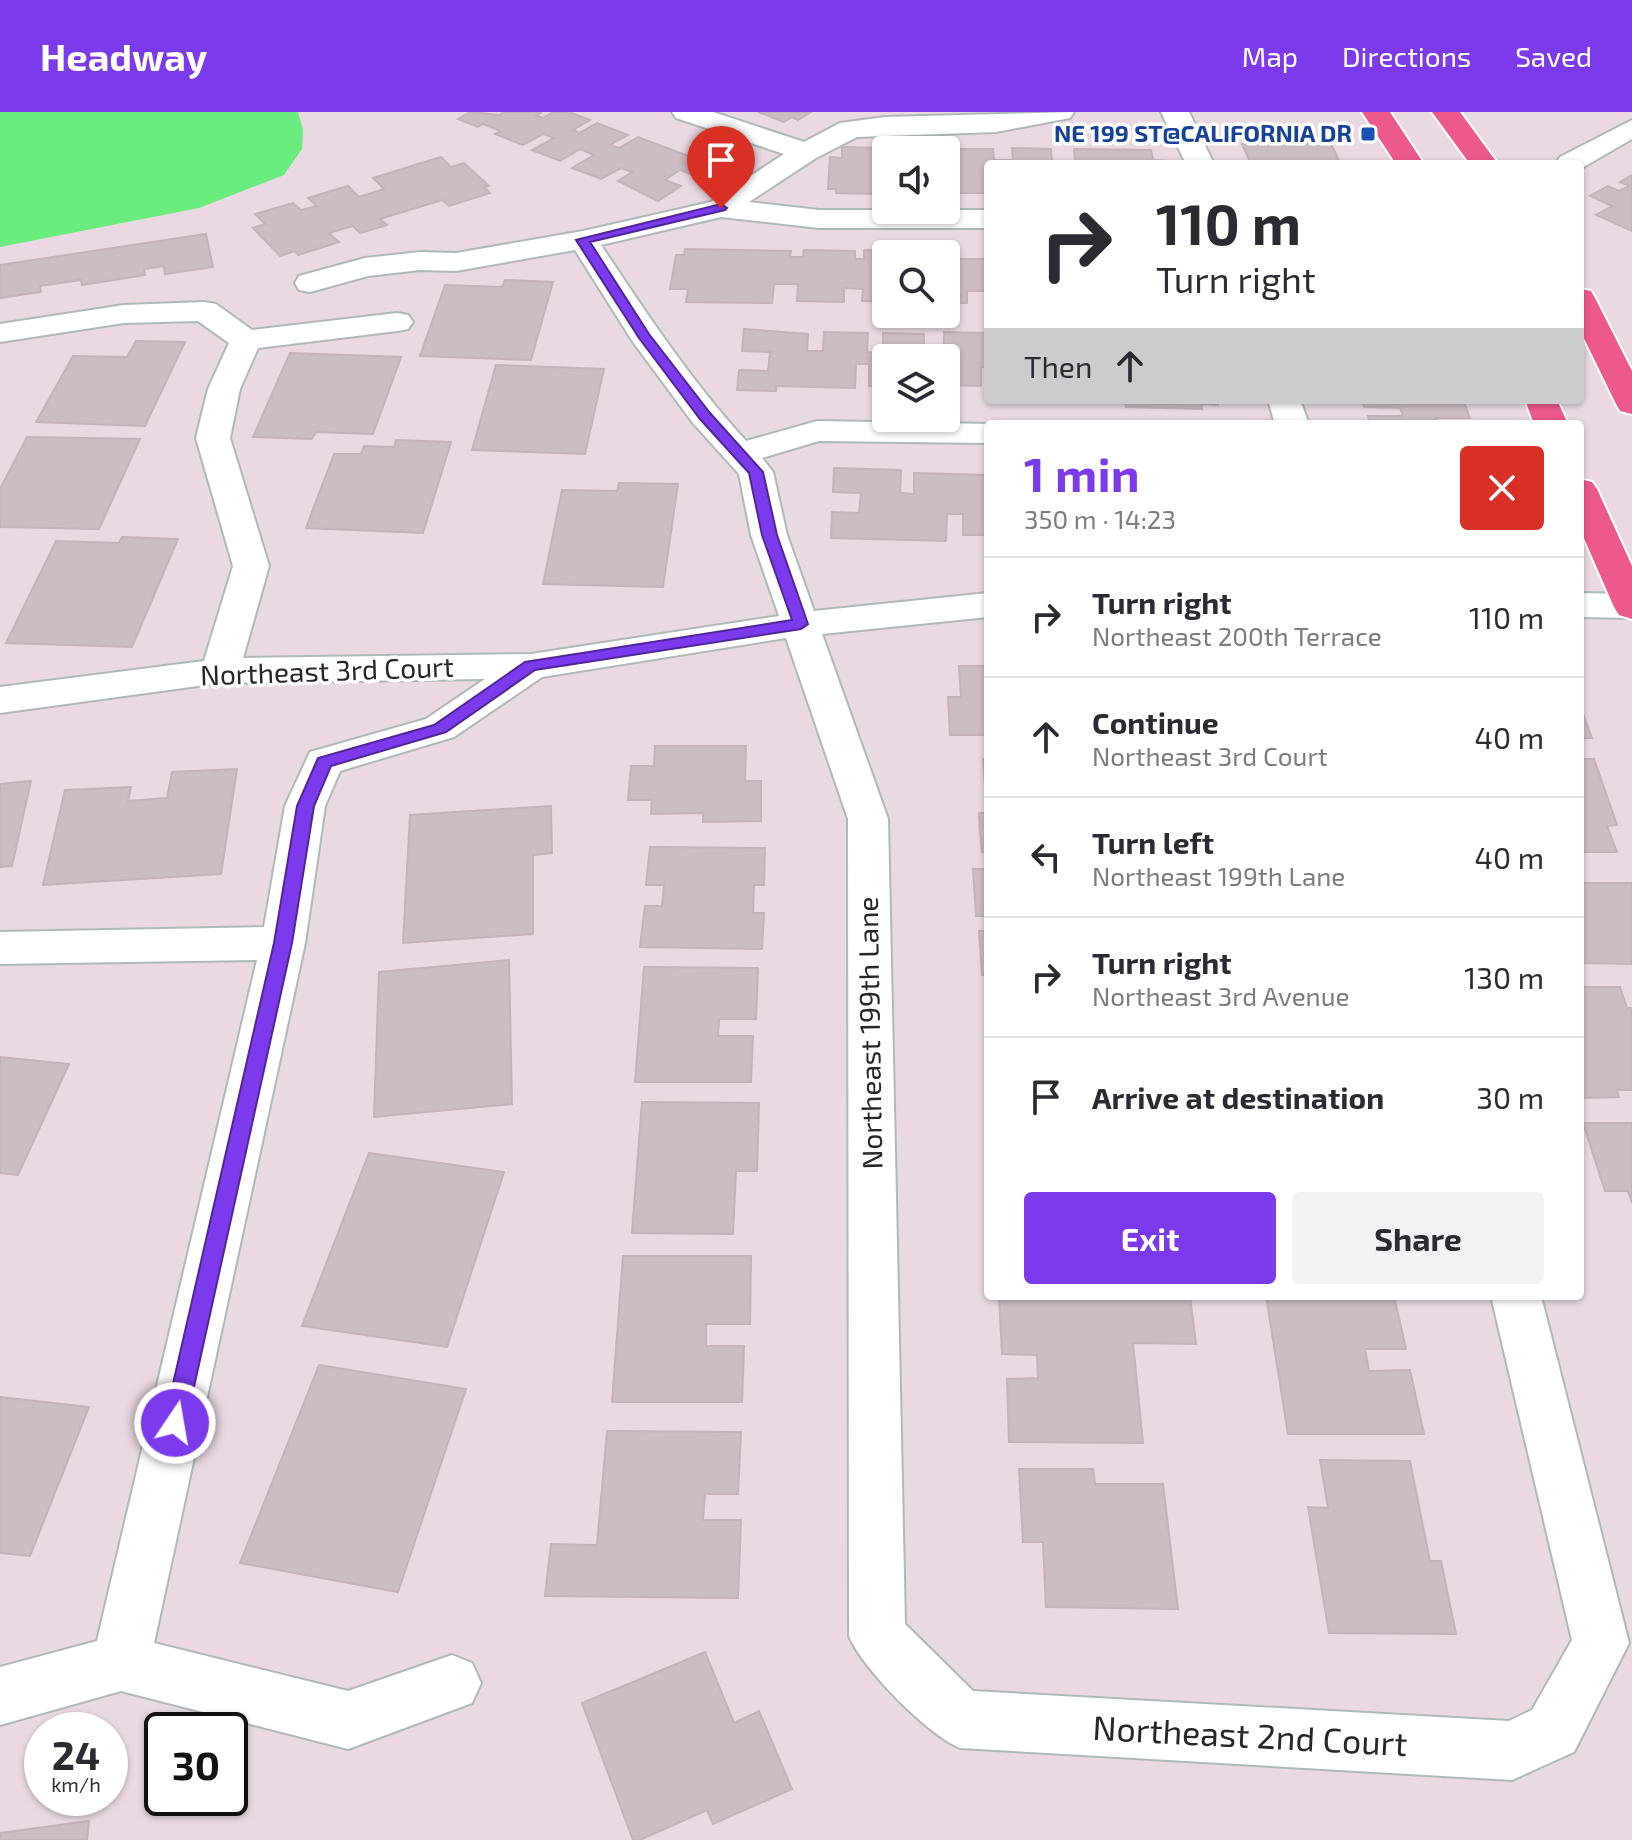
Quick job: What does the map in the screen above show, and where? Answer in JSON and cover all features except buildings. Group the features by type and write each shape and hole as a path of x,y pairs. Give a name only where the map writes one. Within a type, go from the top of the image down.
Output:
{"main road":[{"path":"1376,112 1407,160"},
{"path":"1446,112 1481,160"},
{"path":"1584,306 1632,404"},
{"path":"1584,498 1632,606"}],"street":[{"path":"686,112 806,152"},
{"path":"721,208 806,152 850,129 885,125 996,124 1060,112"},
{"path":"1175,112 1198,160"},
{"path":"1575,160 1632,128"},
{"path":"310,283 365,267 420,261 456,262 583,240 721,208 819,219 984,219"},
{"path":"583,240 644,335 705,416 739,454 817,431 984,433"},
{"path":"0,333 124,314 205,311 246,340 397,322"},
{"path":"220,671 251,566 213,438 224,389 246,340"},
{"name":"Northeast 199th Lane","path":"739,454 733,485 745,537 787,626 868,819 877,1636"},
{"name":"Northeast 3rd Court","path":"0,700 220,671 531,666 787,626 984,605"},
{"path":"1584,605 1632,606"},
{"path":"121,1663 283,943 305,806 324,762 440,728 531,666"},
{"path":"0,948 283,943"},
{"name":"Northeast 2nd Court","path":"877,1636 960,1719 1512,1751 1553,1731 1601,1643 1517,1300"},
{"path":"0,1696 121,1663 348,1720 452,1683"}],"shaded area":[{"path":"0,112 298,112 303,130 302,149 284,175 199,208 0,247"}],"place":[{"name":"NE 199 ST@CALIFORNIA DR","path":"1368,134"}],"route":[{"path":"175,1423 283,943 305,806 324,762 440,728 531,666 801,624 769,535 756,472 705,416 644,335 583,240 721,208"}]}
